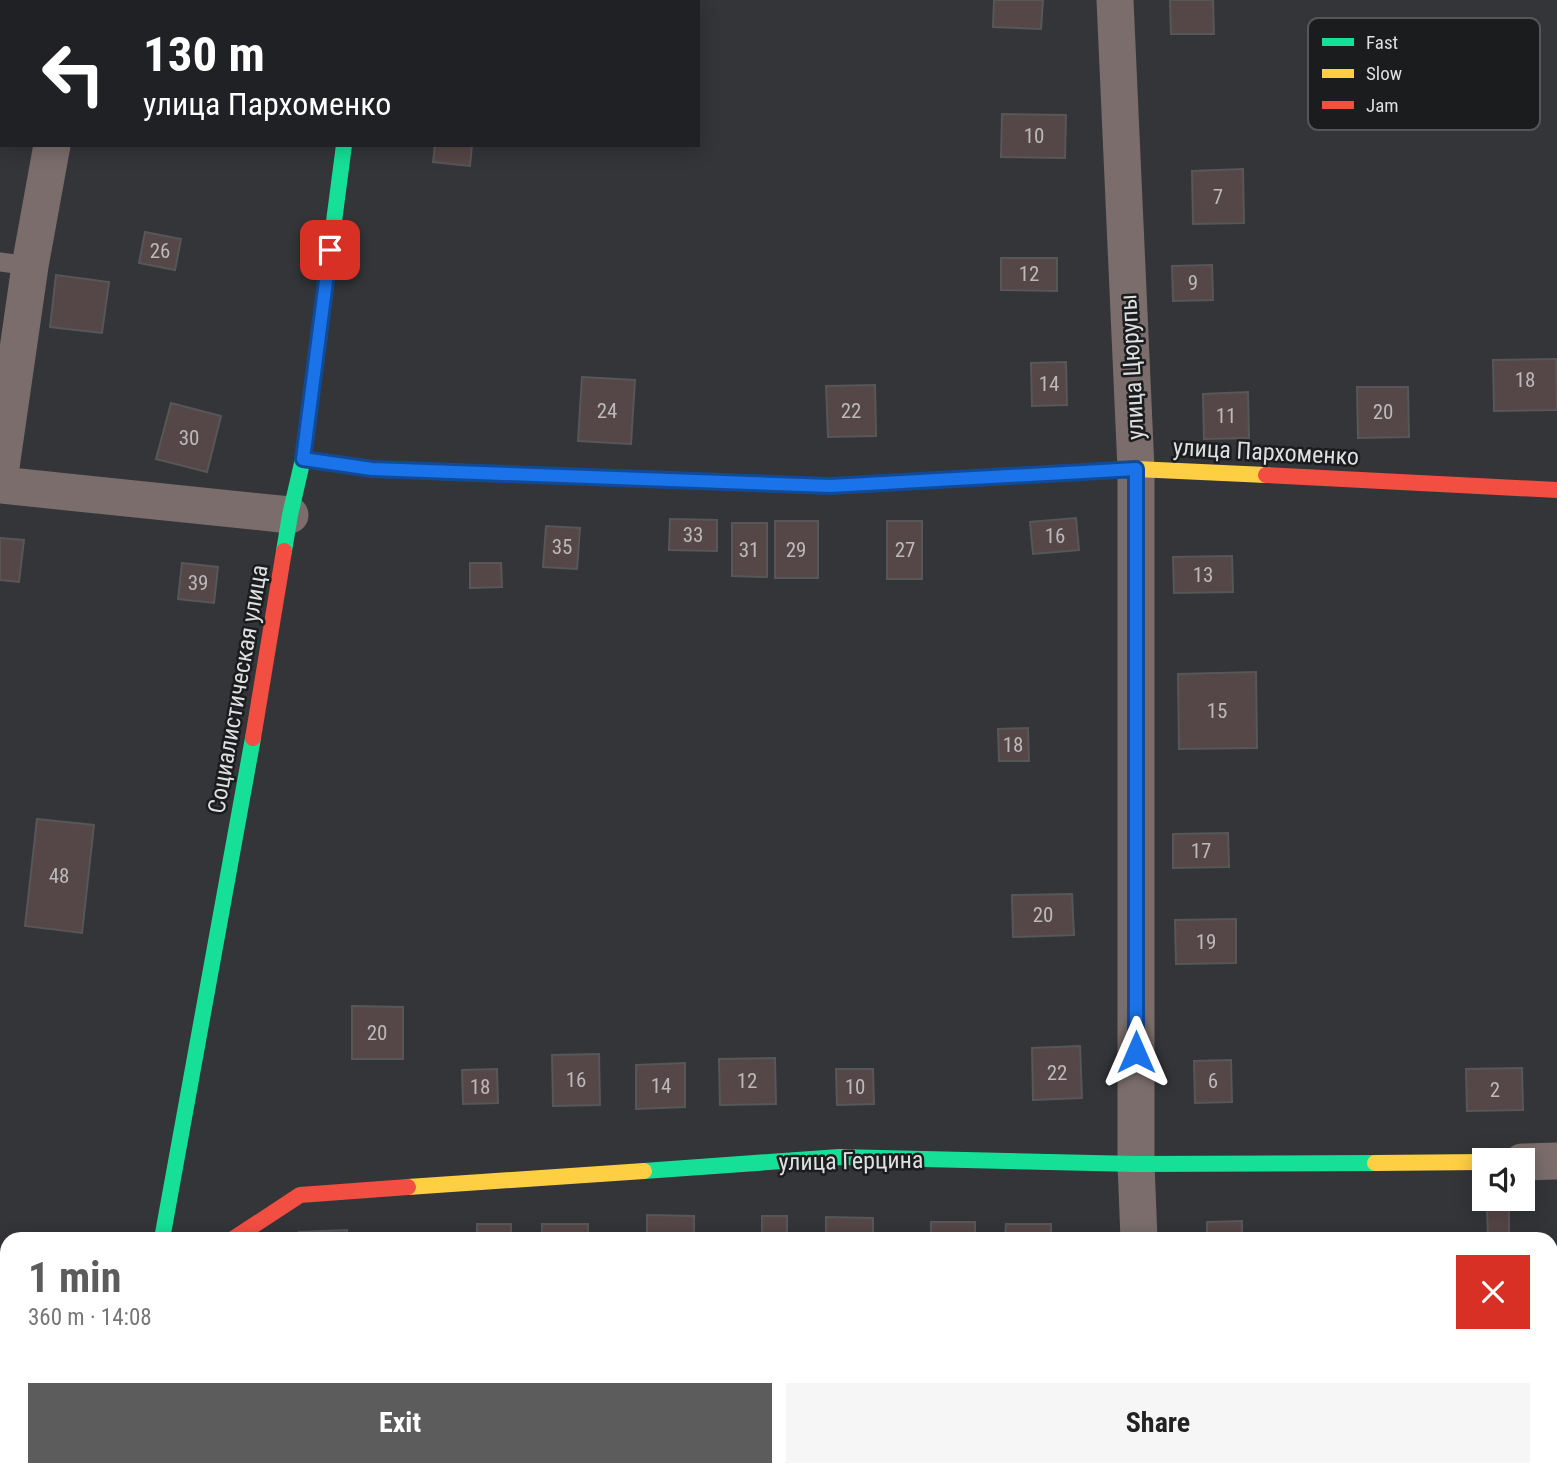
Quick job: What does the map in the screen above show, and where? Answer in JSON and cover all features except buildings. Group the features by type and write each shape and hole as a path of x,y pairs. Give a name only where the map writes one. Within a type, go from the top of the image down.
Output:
{"street":[{"name":"улица Цюрупы","path":"1115,0 1136,469 1136,1164 1139,1232"},
{"path":"0,474 15,264 51,147"},
{"name":"Социалистическая улица","path":"163,1232 265,674 290,515 303,459 344,147"},
{"name":"улица Пархоменко","path":"303,459 372,469 830,486 1136,469 1557,490"},
{"path":"0,485 290,515"},
{"name":"улица Герцина","path":"244,1232 300,1195 839,1157 1136,1164 1472,1162"},
{"path":"1535,1161 1557,1161"}],"traffic: fast":[{"path":"284,551 303,459 344,147"},
{"path":"303,459 372,469 845,485"},
{"path":"163,1232 253,738"},
{"path":"644,1171 839,1157 1136,1164 1375,1163"}],"traffic: slow":[{"path":"845,485 1136,469 1266,475"},
{"path":"1375,1163 1472,1162"},
{"path":"408,1187 644,1171"}],"traffic: jam":[{"path":"1266,475 1557,490"},
{"path":"253,738 284,551"},
{"path":"244,1232 300,1195 408,1187"}],"route":[{"path":"330,250 303,459 372,469 830,486 1136,469 1136,1052"}]}
